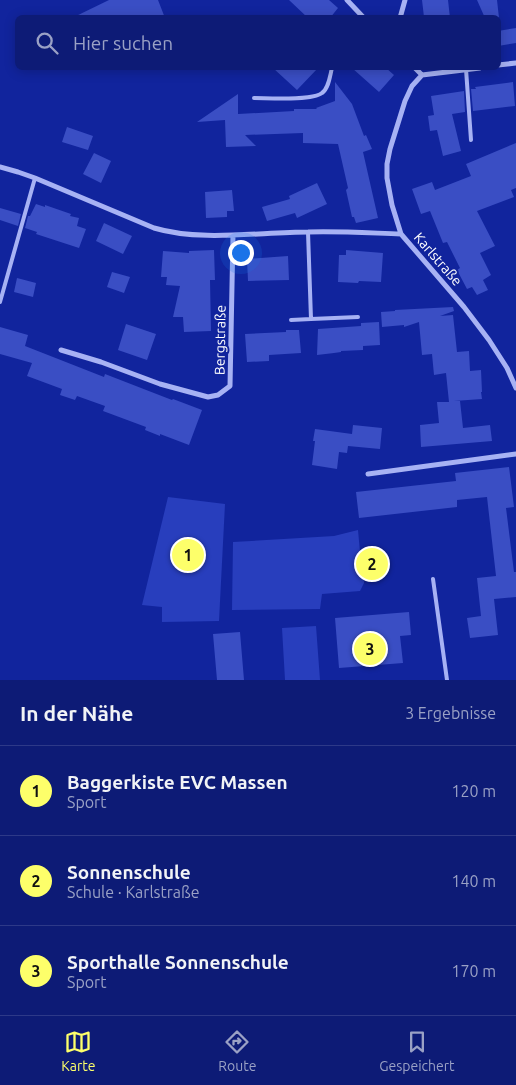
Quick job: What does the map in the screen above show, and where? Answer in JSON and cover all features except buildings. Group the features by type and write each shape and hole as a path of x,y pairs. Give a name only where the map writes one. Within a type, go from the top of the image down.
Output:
{"street":[{"path":"347,0 361,15"},
{"path":"401,15 405,0"},
{"path":"501,65 516,63"},
{"path":"417,70 422,75 459,70"},
{"name":"Karlstraße","path":"422,75 412,86 405,101 390,149 387,178 392,206 401,234 464,307 489,340 507,368 516,388"},
{"path":"0,167 35,178 154,228 186,235 308,232 401,234"},
{"name":"Bergstraße","path":"61,350 101,362 160,384 208,397 218,395 230,386 233,235"},
{"path":"368,474 516,454"}],"lane":[{"path":"254,98 310,98 322,93 329,82 332,70"},
{"path":"466,70 471,140"},
{"path":"0,302 35,178"},
{"path":"308,232 312,319"},
{"path":"291,320 358,317"},
{"path":"433,579 447,680"}],"shaded area":[{"path":"168,497 225,504 219,621 162,622 162,607 142,605"},
{"path":"358,530 361,563 364,568 364,583 360,591 322,594 320,609 232,610 233,542 334,536"},
{"path":"316,626 320,680 285,680 282,628"}],"place":[{"name":"Baggerkiste EVC Massen","path":"188,555"},
{"name":"Sonnenschule","path":"372,564"},
{"name":"Sporthalle Sonnenschule","path":"370,649"}]}
